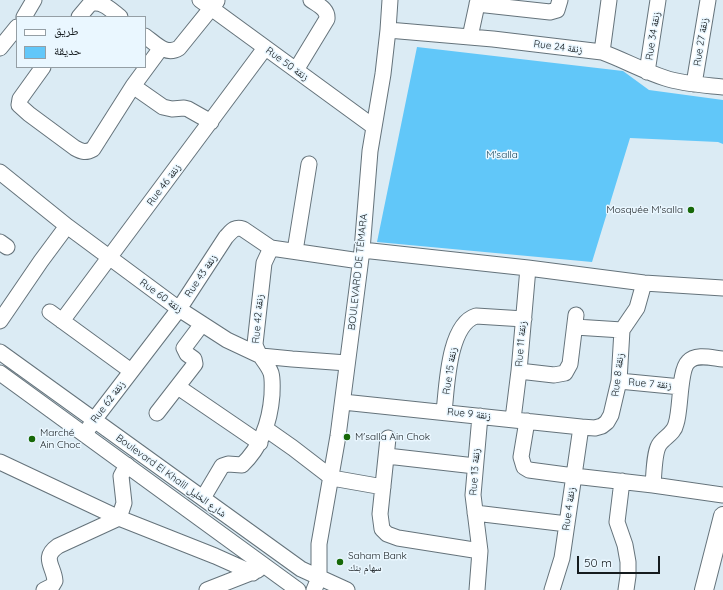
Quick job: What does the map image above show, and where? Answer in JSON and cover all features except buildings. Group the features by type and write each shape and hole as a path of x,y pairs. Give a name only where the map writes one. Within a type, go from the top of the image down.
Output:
{"main road":[{"path":"704,590 723,516"}],"street":[{"path":"25,16 34,0"},
{"path":"296,70 327,19 328,14 326,10 311,0"},
{"name":"BOULEVARD DE TÉMARA","path":"317,584 319,544 332,478 343,402 361,256 370,151 383,74 390,0"},
{"path":"470,37 478,2 550,12 557,10 560,0"},
{"path":"602,52 609,0"},
{"name":"Rue 34 زنقة","path":"647,72 658,0"},
{"name":"Rue 27 زنقة","path":"694,84 708,0"},
{"path":"80,16 90,4 96,3 104,4 119,16"},
{"path":"146,37 166,50 173,51 180,48 209,3"},
{"name":"Rue 50 زنقة","path":"209,3 265,48 374,127"},
{"path":"0,48 16,28"},
{"name":"Rue 24 زنقة","path":"388,30 470,37 602,52 647,72 667,79 723,87"},
{"path":"42,68 20,99 19,105 29,114 83,152 86,152 93,149 133,86 161,48"},
{"name":"Rue 46 زنقة","path":"62,321 265,48"},
{"path":"133,86 163,106 172,109 188,109 211,122"},
{"path":"295,251 309,164"},
{"name":"Rue 60 زنقة","path":"0,172 67,226 179,309 227,340 260,356 347,363"},
{"path":"0,321 67,226"},
{"name":"Rue 43 زنقة","path":"131,371 179,309 226,237 234,229 239,228 272,248"},
{"path":"272,248 528,268 644,283 723,288"},
{"name":"Rue 42 زنقة","path":"203,498 222,466 228,464 242,465 260,443 266,429 271,406 272,376 269,367 256,350 255,335 264,262 272,248"},
{"name":"Rue 11 زنقة","path":"528,268 519,371 522,462 524,467 536,471 574,476"},
{"path":"519,371 554,375 564,374 570,364 576,321 622,330 637,308 644,283"},
{"path":"50,312 131,371"},
{"name":"Rue 15 زنقة","path":"444,412 450,356 456,336 466,322 476,316 524,319"},
{"path":"157,413 195,364 194,359 187,354 184,348 202,324"},
{"name":"Rue 8 زنقة","path":"588,427 602,426 607,422 613,407 619,381 622,330"},
{"name":"Boulevard El Khalil شارع الخليل","path":"0,352 301,569 317,584 347,590"},
{"path":"653,485 657,448 672,432 677,424 681,387 686,363 698,356 723,359"},
{"name":"Rue 62 زنقة","path":"85,434 131,371"},
{"name":"Boulevard El Khalil شارع الخليل","path":"0,373 127,465 259,570 294,589"},
{"name":"Rue 7 زنقة","path":"619,381 681,387"},
{"path":"178,386 260,443"},
{"name":"Rue 9 زنقة","path":"343,402 588,427"},
{"name":"Rue 13 زنقة","path":"477,590 480,551 473,495 480,416"},
{"name":"Rue 4 زنقة","path":"552,590 562,558 574,476 588,427"},
{"path":"266,429 294,448 332,478 383,488"},
{"path":"388,438 380,524 382,529 387,534 398,538 480,551"},
{"path":"387,456 475,466"},
{"path":"0,462 119,518 215,556 259,570"},
{"path":"44,590 54,584 55,581 49,560 50,554 53,550 58,546 119,518 124,503 121,476 127,465"},
{"path":"574,476 723,495"},
{"path":"622,481 617,522 625,545 628,562 626,590"},
{"path":"475,513 567,524"},
{"name":"BOULEVARD DE TÉMARA","path":"294,589 301,569 319,544"},
{"path":"207,590 259,570"}],"green space":[{"name":"M'salla","path":"417,47 623,71 649,90 723,100 723,144 718,142 630,138 592,262 377,242"}],"place":[{"name":"Mosquée M'salla","path":"691,210"},
{"name":"M'salla Ain Chok","path":"347,437"},
{"name":"Marché Ain Choc","path":"32,439"},
{"name":"Saham Bank سهام بنك","path":"340,562"}]}
